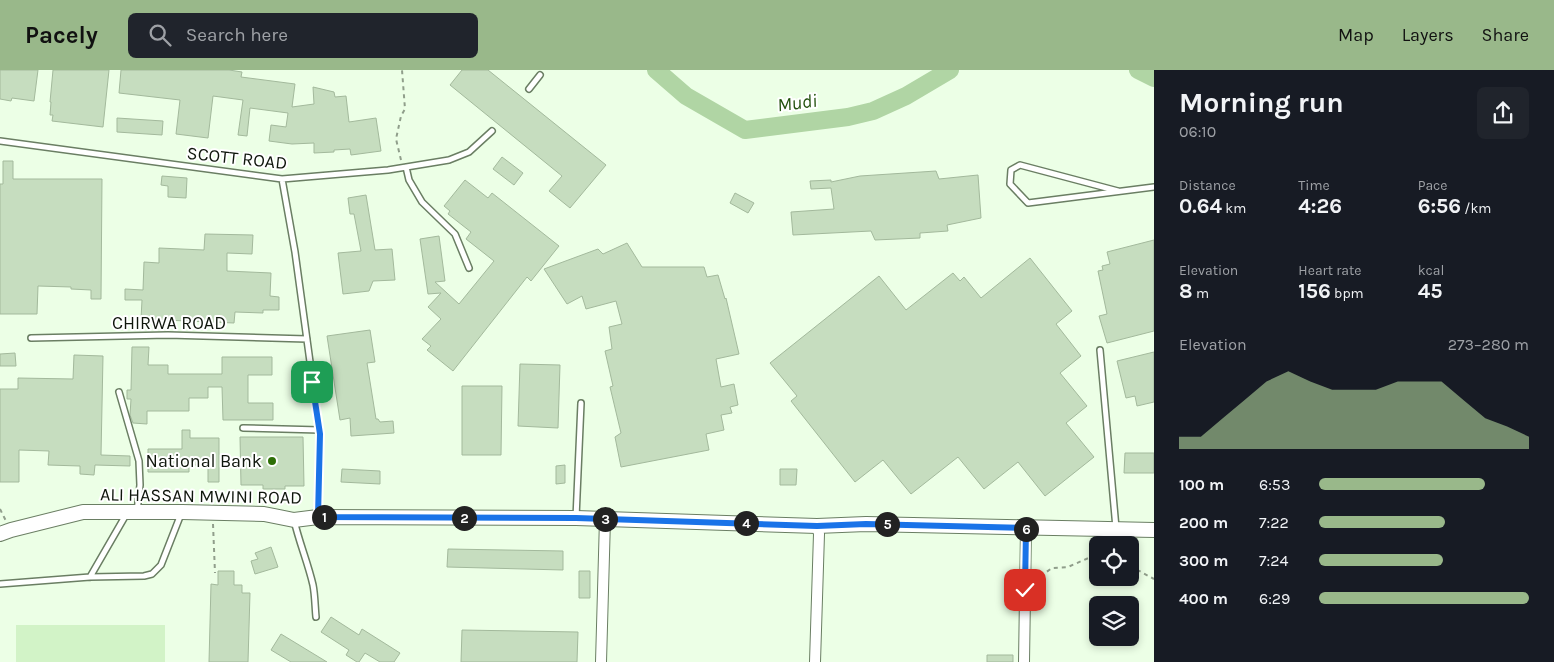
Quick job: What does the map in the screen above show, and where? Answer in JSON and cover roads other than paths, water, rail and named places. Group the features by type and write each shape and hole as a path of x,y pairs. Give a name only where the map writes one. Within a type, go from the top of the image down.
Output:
{"main road":[{"name":"ALI HASSAN MWINI ROAD","path":"0,534 83,512 264,514 294,520 318,517 576,518 817,526 866,524 1154,530"}],"street":[{"path":"601,662 605,519"},
{"path":"815,662 819,534 817,526"},
{"path":"1024,662 1026,528"}],"lane":[{"path":"529,88 540,75"},
{"name":"SCOTT ROAD","path":"0,141 282,179 404,167 449,160 469,152 492,131"},
{"path":"1118,191 1020,165 1011,170 1010,184 1028,203 1154,187"},
{"path":"404,167 422,202 455,234 469,268"},
{"path":"282,179 295,252 320,430 318,517"},
{"name":"CHIRWA ROAD","path":"31,338 168,335 307,340"},
{"path":"1100,350 1116,528"},
{"path":"90,577 132,512 140,485 139,461 119,392"},
{"path":"576,518 581,403"},
{"path":"243,428 320,430"},
{"path":"0,584 152,574 161,565 182,512"},
{"path":"294,520 313,586 316,617"}],"waterway":[{"name":"Mudi","path":"656,70 686,96 745,130 848,117 873,111 906,96 950,70"},
{"name":"Mudi","path":"1138,70 1154,78"}],"place":[{"name":"National Bank","path":"272,461"}]}
